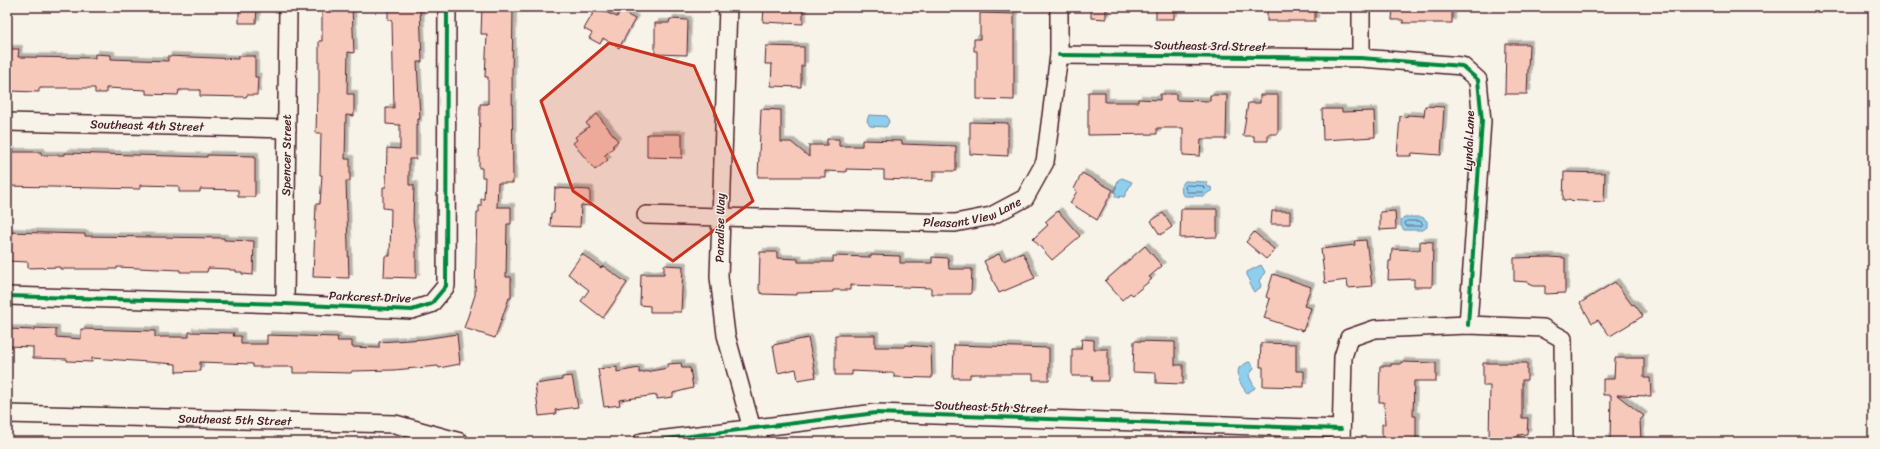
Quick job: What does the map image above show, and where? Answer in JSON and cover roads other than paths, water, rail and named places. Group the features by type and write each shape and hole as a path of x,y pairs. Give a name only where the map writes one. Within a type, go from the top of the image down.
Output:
{"street":[{"name":"Spencer Street","path":"285,304 288,7"},
{"name":"Parkcrest Drive","path":"7,296 285,304 412,310 431,304 446,286 447,7"},
{"name":"Paradise Way","path":"728,7 719,277 726,335 756,436"},
{"name":"Pleasant View Lane","path":"646,215 955,223 991,216 1025,198 1044,162 1059,54 1059,7"},
{"path":"1360,58 1361,7"},
{"name":"Southeast 3rd Street","path":"1059,54 1360,58"},
{"name":"Lyndal Lane","path":"1360,58 1462,66 1478,80 1482,121 1468,325"},
{"name":"Southeast 4th Street","path":"7,122 287,129"},
{"path":"1341,436 1343,357 1349,338 1375,328 1468,325 1543,328 1563,339 1564,442"},
{"name":"Southeast 5th Street","path":"642,442 756,436 876,413 1341,436"},
{"name":"Southeast 5th Street","path":"7,414 395,424 460,442"}],"water":[{"path":"869,115 887,116 889,122 886,127 870,126 867,121"},
{"path":"1122,178 1132,182 1124,197 1120,196 1119,198 1115,196 1116,193 1114,192 1118,180"},
{"path":"1185,181 1206,182 1208,187 1211,187 1212,191 1204,196 1185,196 1182,194 1181,186"},
{"path":"1404,217 1422,217 1427,221 1427,227 1423,230 1404,230 1401,226 1401,220"},
{"path":"1261,265 1265,272 1259,281 1261,285 1260,288 1254,292 1249,284 1250,280 1247,272"},
{"path":"1248,362 1251,363 1254,368 1249,376 1255,388 1247,393 1240,381 1238,372 1239,368"}]}
